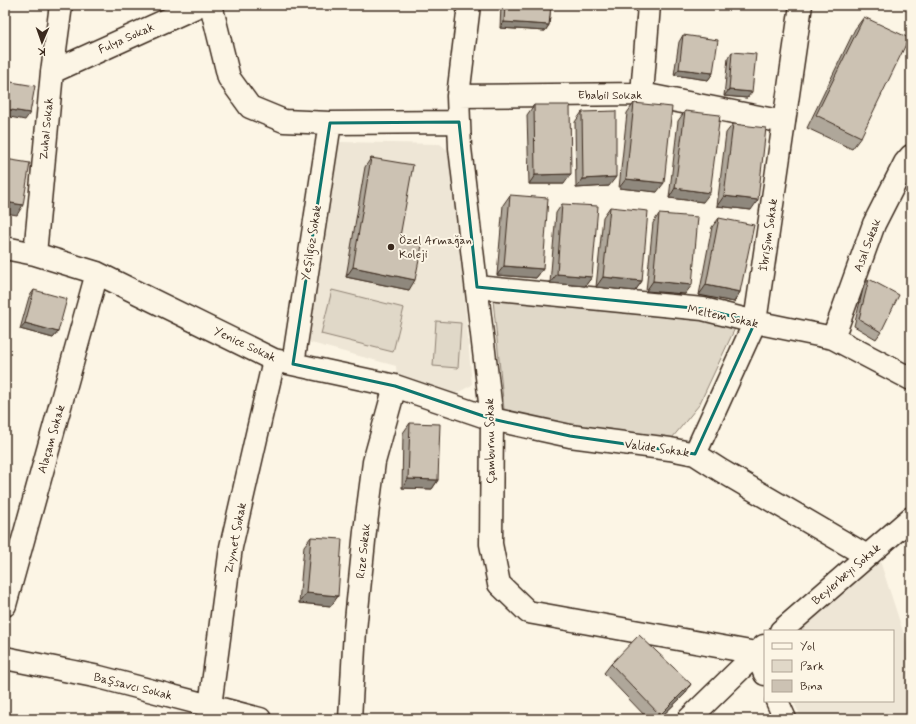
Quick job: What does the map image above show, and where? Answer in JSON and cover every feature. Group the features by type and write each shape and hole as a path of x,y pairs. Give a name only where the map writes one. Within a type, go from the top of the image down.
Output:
{"street":[{"name":"Zuhal Sokak","path":"35,254 52,72 61,5"},
{"name":"Fulya Sokak","path":"52,72 200,5"},
{"path":"211,5 229,78 250,107 284,121 330,123 459,122"},
{"name":"Çamburnu Sokak","path":"469,5 458,96 460,148 492,419 491,544 500,584 528,612 760,649"},
{"path":"642,94 649,5"},
{"name":"İbrişim Sokak","path":"695,454 755,322 801,5"},
{"name":"Ebabil Sokak","path":"458,96 642,94 784,122"},
{"name":"Yeşilgöz Sokak","path":"283,362 330,123"},
{"name":"Asal Sokak","path":"833,338 874,224 911,156"},
{"name":"Yenice Sokak","path":"5,248 35,254 97,273 283,362 395,386 492,419"},
{"name":"Alaçam Sokak","path":"5,605 97,273"},
{"name":"Meltem Sokak","path":"477,287 703,309 755,322 833,338 911,379"},
{"name":"Ziynet Sokak","path":"209,713 231,547 283,362"},
{"name":"Rize Sokak","path":"350,719 355,630 374,462 395,386"},
{"name":"Valide Sokak","path":"492,419 570,436 670,449 695,454 867,556"},
{"name":"Beylerbeyi Sokak","path":"782,630 911,518"},
{"path":"760,649 764,669"},
{"path":"689,719 760,649"},
{"name":"Başsavcı Sokak","path":"5,658 99,677 209,713 260,719"},
{"path":"777,702 785,719"}],"highlighted area":[{"path":"459,122 477,287 703,309 755,322 695,454 570,436 492,419 395,386 293,364 330,123"}],"shaded area":[{"name":"Özel Armağan Koleji","path":"340,142 440,144 452,154 472,385 455,394 397,378 396,366 304,341"},
{"path":"879,558 911,656 911,719 802,719 794,702 894,702 894,630 796,630"}],"green space":[{"path":"332,290 404,308 393,352 321,334"},
{"path":"493,300 737,324 699,405 668,443 505,419"},
{"path":"436,321 461,323 458,368 433,366"}],"building":[{"path":"505,5 551,5 549,25 504,22"},
{"path":"864,17 909,38 861,137 816,115"},
{"path":"683,35 718,40 713,73 679,69"},
{"path":"732,52 756,54 752,92 729,90"},
{"path":"5,81 35,86 30,113 5,109"},
{"path":"634,103 672,107 664,183 626,179"},
{"path":"534,105 570,105 571,174 535,175"},
{"path":"616,111 616,177 583,179 582,112"},
{"path":"685,111 720,115 710,193 675,188"},
{"path":"733,124 766,128 758,200 724,196"},
{"path":"371,158 413,165 399,242 422,245 415,280 353,267"},
{"path":"5,159 30,163 23,205 5,202"},
{"path":"510,195 548,198 543,269 504,266"},
{"path":"562,204 598,206 592,277 557,274"},
{"path":"610,207 648,211 642,281 603,277"},
{"path":"659,214 698,217 692,285 653,281"},
{"path":"719,218 754,225 740,292 706,285"},
{"path":"869,279 899,295 881,332 859,319"},
{"path":"34,290 67,299 58,332 25,323"},
{"path":"410,423 440,424 438,480 408,479"},
{"path":"311,537 342,539 338,596 306,593"},
{"path":"639,635 691,684 660,715 611,664"}],"place":[{"name":"Özel Armağan Koleji","path":"391,247"}]}
